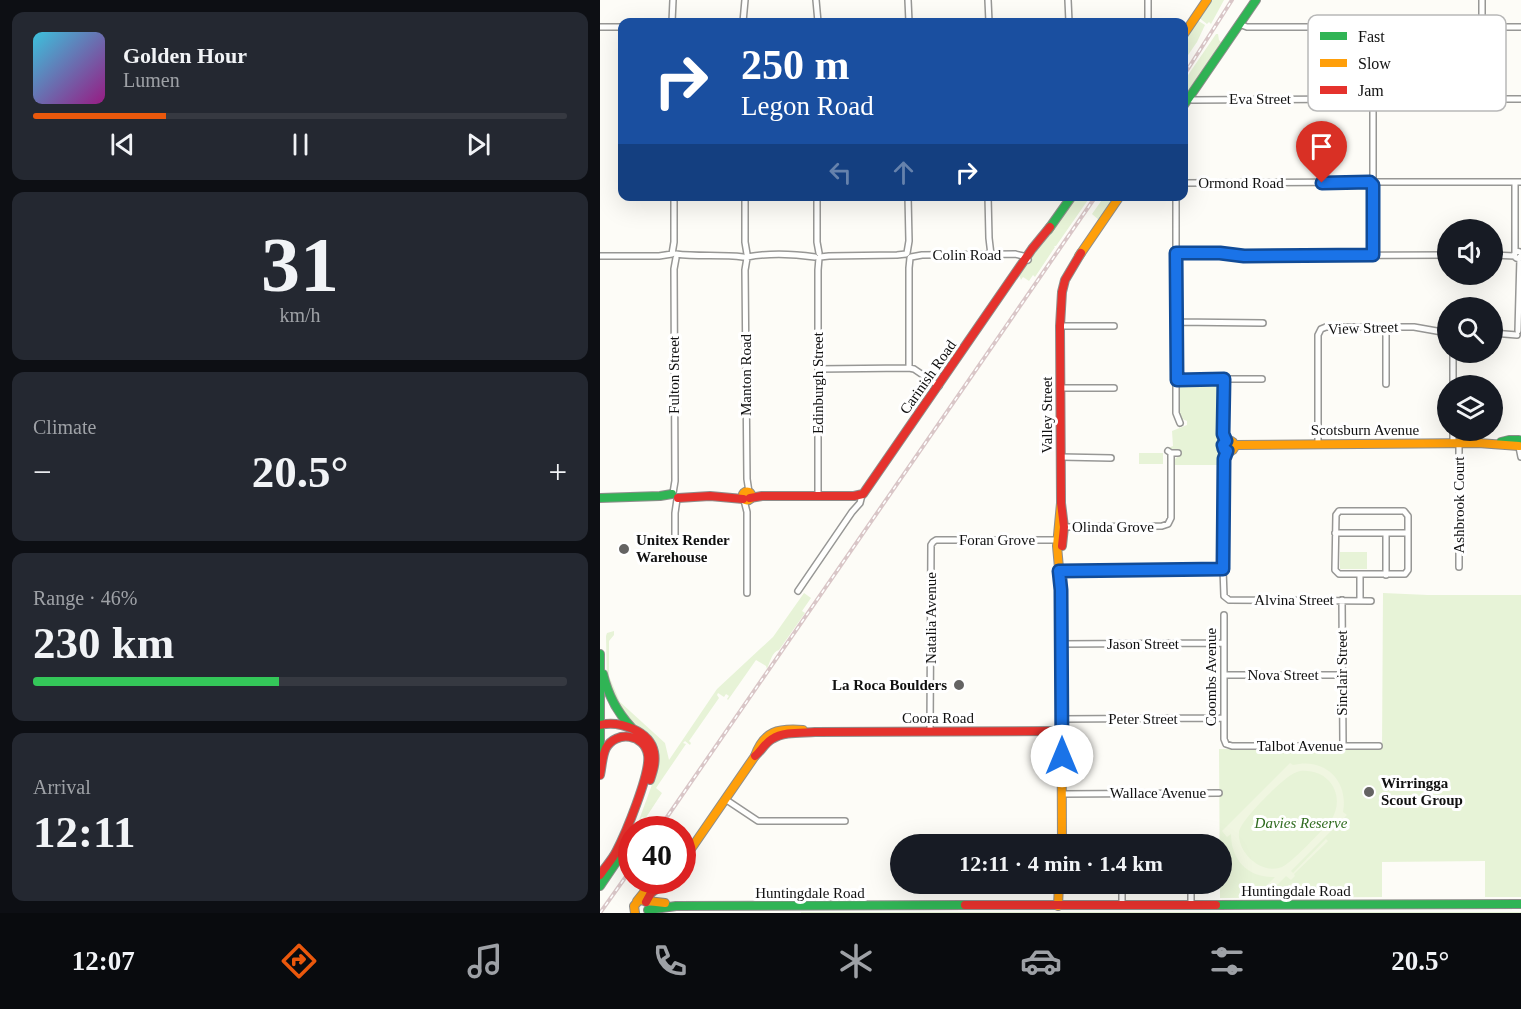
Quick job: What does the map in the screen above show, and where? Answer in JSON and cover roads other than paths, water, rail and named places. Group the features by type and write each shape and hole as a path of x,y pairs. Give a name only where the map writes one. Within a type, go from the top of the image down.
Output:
{"main road":[{"path":"1188,26 1207,0"},
{"path":"1189,97 1256,0"},
{"name":"Carinish Road","path":"858,495 867,489 1068,201"},
{"name":"Valley Street","path":"1062,834 1061,288 1081,253 1117,201"},
{"path":"1231,440 1234,445 1232,450 1227,451 1223,444 1231,440"},
{"name":"Scotsburn Avenue","path":"1234,445 1520,442"},
{"path":"1061,571 1223,569 1224,459 1227,451"},
{"path":"600,498 858,495"},
{"path":"600,654 600,766"},
{"path":"600,663 610,699 619,715 633,729"},
{"path":"600,725 614,724 640,732 649,740 654,750 656,763 637,816"},
{"name":"Coora Road","path":"725,799 755,756 777,734 1061,731"},
{"path":"600,775 606,749 614,739 631,736 645,747 649,757 647,772 616,851 600,874"},
{"path":"696,841 725,799"},
{"path":"600,886 618,859"},
{"path":"633,907 643,894"},
{"path":"662,894 664,903"},
{"path":"1061,894 1061,905"},
{"path":"633,907 642,900 647,907"},
{"name":"Huntingdale Road","path":"647,907 664,903 685,910 1061,905 1521,904"},
{"name":"Huntingdale Road","path":"647,907 676,906"}],"street":[{"path":"673,0 673,18"},
{"path":"745,0 745,18"},
{"path":"816,0 816,18"},
{"path":"908,0 908,18"},
{"path":"988,0 988,18"},
{"path":"1068,0 1068,18"},
{"path":"1148,0 1148,18"},
{"path":"1239,24 1247,27 1308,27"},
{"path":"600,27 618,27"},
{"path":"1506,27 1521,27"},
{"name":"Eva Street","path":"1189,97 1192,100 1308,99"},
{"path":"1373,111 1373,255"},
{"path":"1503,333 1519,333 1519,268 1515,242 1518,182"},
{"name":"Ormond Road","path":"1188,183 1518,182"},
{"name":"Fulton Street","path":"674,201 675,543"},
{"name":"Manton Road","path":"745,201 747,593"},
{"name":"Edinburgh Street","path":"817,201 818,496"},
{"path":"908,201 909,368"},
{"path":"988,201 988,255"},
{"path":"1176,201 1176,413 1181,425"},
{"path":"1176,253 1220,253 1244,256 1437,255"},
{"name":"Colin Road","path":"600,256 1012,255 1025,261"},
{"path":"1176,322 1263,322"},
{"path":"1060,326 1114,326"},
{"name":"View Street","path":"1318,444 1319,331 1326,327 1417,327 1437,331"},
{"path":"1386,327 1386,384"},
{"path":"818,369 909,368 939,386"},
{"path":"1224,379 1223,434 1226,441"},
{"path":"1177,380 1262,379"},
{"path":"1060,388 1114,388"},
{"path":"1520,442 1521,457"},
{"name":"Ashbrook Court","path":"1456,443 1459,567"},
{"name":"Olinda Grove","path":"1061,527 1162,526 1168,524 1171,518 1172,452"},
{"path":"1060,457 1112,458"},
{"name":"Carinish Road","path":"798,591 852,512 858,495"},
{"path":"1339,511 1404,511 1408,516 1407,573 1336,573 1335,533 1336,515 1339,511"},
{"path":"1335,533 1408,532"},
{"path":"1386,533 1386,574"},
{"name":"Foran Grove","path":"933,542 936,540 1060,540"},
{"name":"Natalia Avenue","path":"930,731 931,545 933,542"},
{"name":"Alvina Street","path":"1223,569 1226,599 1232,601 1371,601"},
{"path":"1360,574 1360,600"},
{"name":"Sinclair Street","path":"1342,600 1343,746"},
{"name":"Coombs Avenue","path":"1224,615 1224,739"},
{"name":"Jason Street","path":"1061,644 1224,644"},
{"name":"Nova Street","path":"1224,675 1342,675"},
{"name":"Peter Street","path":"1061,719 1224,718"},
{"name":"Talbot Avenue","path":"1224,739 1226,744 1232,746 1379,746"},
{"name":"Wallace Avenue","path":"1062,794 1219,793"},
{"path":"725,799 758,821 845,821"},
{"path":"1122,894 1122,905"},
{"path":"1191,894 1191,905"}],"railway":[{"path":"1188,69 1232,0"},
{"path":"668,816 1093,201"},
{"path":"600,913 618,888"}],"place":[{"name":"Unitex Render Warehouse","path":"624,549"},
{"name":"La Roca Boulders","path":"959,685"},
{"name":"Wirringga Scout Group","path":"1369,792"}],"park label":[{"name":"Davies Reserve","path":"1301,823"}]}
